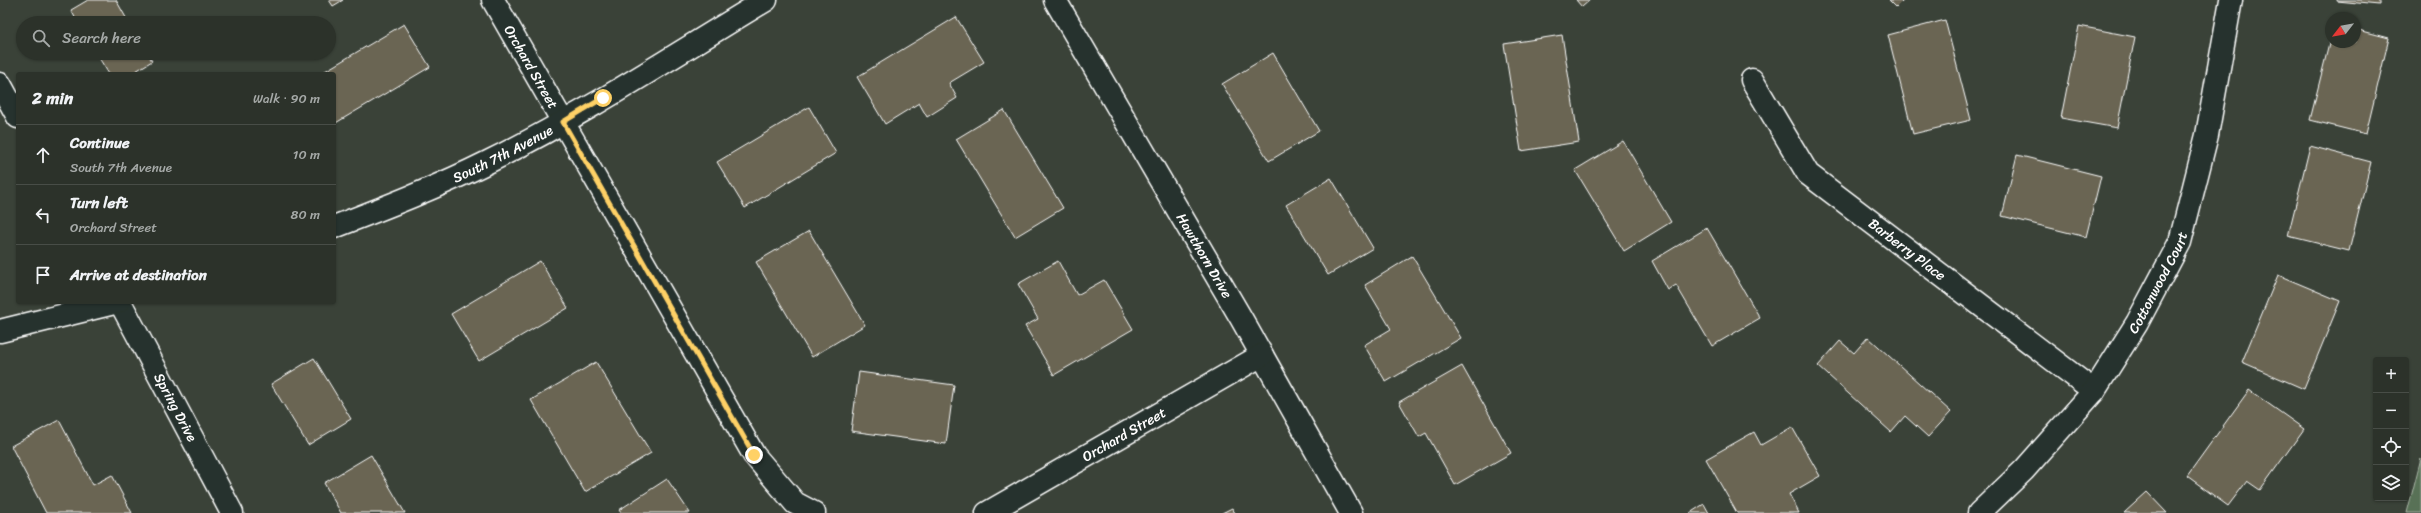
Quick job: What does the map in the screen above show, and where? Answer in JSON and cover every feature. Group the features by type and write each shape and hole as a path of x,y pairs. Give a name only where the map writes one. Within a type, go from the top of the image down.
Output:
{"street":[{"name":"Orchard Street","path":"494,0 754,455 795,503 814,513"},
{"name":"South 7th Avenue","path":"336,226 408,198 466,172 563,122 766,0"},
{"name":"Hawthorn Drive","path":"1055,0 1262,355 1351,513"},
{"name":"Cottonwood Court","path":"1979,513 2024,470 2094,391 2137,322 2180,242 2207,135 2232,0"},
{"name":"Barberry Place","path":"1752,80 1808,174 2094,391"},
{"path":"0,84 16,113"},
{"path":"0,331 111,304"},
{"name":"Spring Drive","path":"120,304 232,513"},
{"name":"Orchard Street","path":"987,513 1262,355"}],"green space":[{"path":"2421,458 2421,513 2407,513"}],"building":[{"path":"88,0 116,0 125,16 74,16 71,10"},
{"path":"329,0 343,0 333,6"},
{"path":"1576,0 1590,0 1582,7"},
{"path":"1889,0 1903,0 1896,7"},
{"path":"2337,0 2379,0 2379,5 2337,1"},
{"path":"956,17 984,62 949,83 957,98 927,117 919,103 885,124 857,77"},
{"path":"1945,20 1971,120 1913,134 1888,35"},
{"path":"404,24 430,67 336,123 336,72 323,72"},
{"path":"2079,26 2135,37 2117,128 2061,118"},
{"path":"2361,31 2389,38 2366,134 2310,120 2328,48 2361,48"},
{"path":"1562,35 1579,142 1521,151 1504,44"},
{"path":"1273,53 1319,131 1269,161 1222,84"},
{"path":"100,60 152,61 134,72 108,72"},
{"path":"809,107 836,153 745,208 717,162"},
{"path":"1004,110 1063,208 1015,237 956,139"},
{"path":"1623,141 1671,222 1624,251 1575,170"},
{"path":"2310,146 2371,162 2349,251 2288,236"},
{"path":"2017,155 2101,176 2086,237 2002,216"},
{"path":"1331,178 1373,248 1328,275 1286,205"},
{"path":"1707,228 1760,318 1712,346 1676,285 1668,290 1652,261"},
{"path":"809,231 865,325 812,357 756,262"},
{"path":"1412,256 1461,338 1386,382 1364,345 1391,329 1365,285"},
{"path":"540,261 568,308 479,361 451,314"},
{"path":"1058,261 1077,295 1104,280 1133,329 1054,375 1025,326 1038,319 1018,284"},
{"path":"2278,275 2340,301 2304,389 2242,362"},
{"path":"1868,337 1951,412 1928,437 1905,416 1891,432 1818,366 1840,341 1854,353"},
{"path":"314,358 351,419 308,445 271,384"},
{"path":"596,362 651,453 585,492 531,400"},
{"path":"1462,366 1511,453 1455,485 1426,433 1419,437 1399,402"},
{"path":"859,372 954,385 946,444 851,431"},
{"path":"2249,390 2304,429 2260,490 2247,481 2228,506 2187,476"},
{"path":"59,420 93,485 112,475 132,513 46,513 11,446"},
{"path":"1792,427 1820,476 1789,494 1799,513 1737,513 1706,459 1754,432 1761,445"},
{"path":"371,455 405,513 341,513 324,483"},
{"path":"667,479 690,513 621,513 619,510"},
{"path":"2147,492 2167,513 2124,513"},
{"path":"1704,504 1709,513 1690,513"},
{"path":"1232,508 1235,513 1222,513"}],"route":[{"path":"603,98 563,122 754,455"}]}
